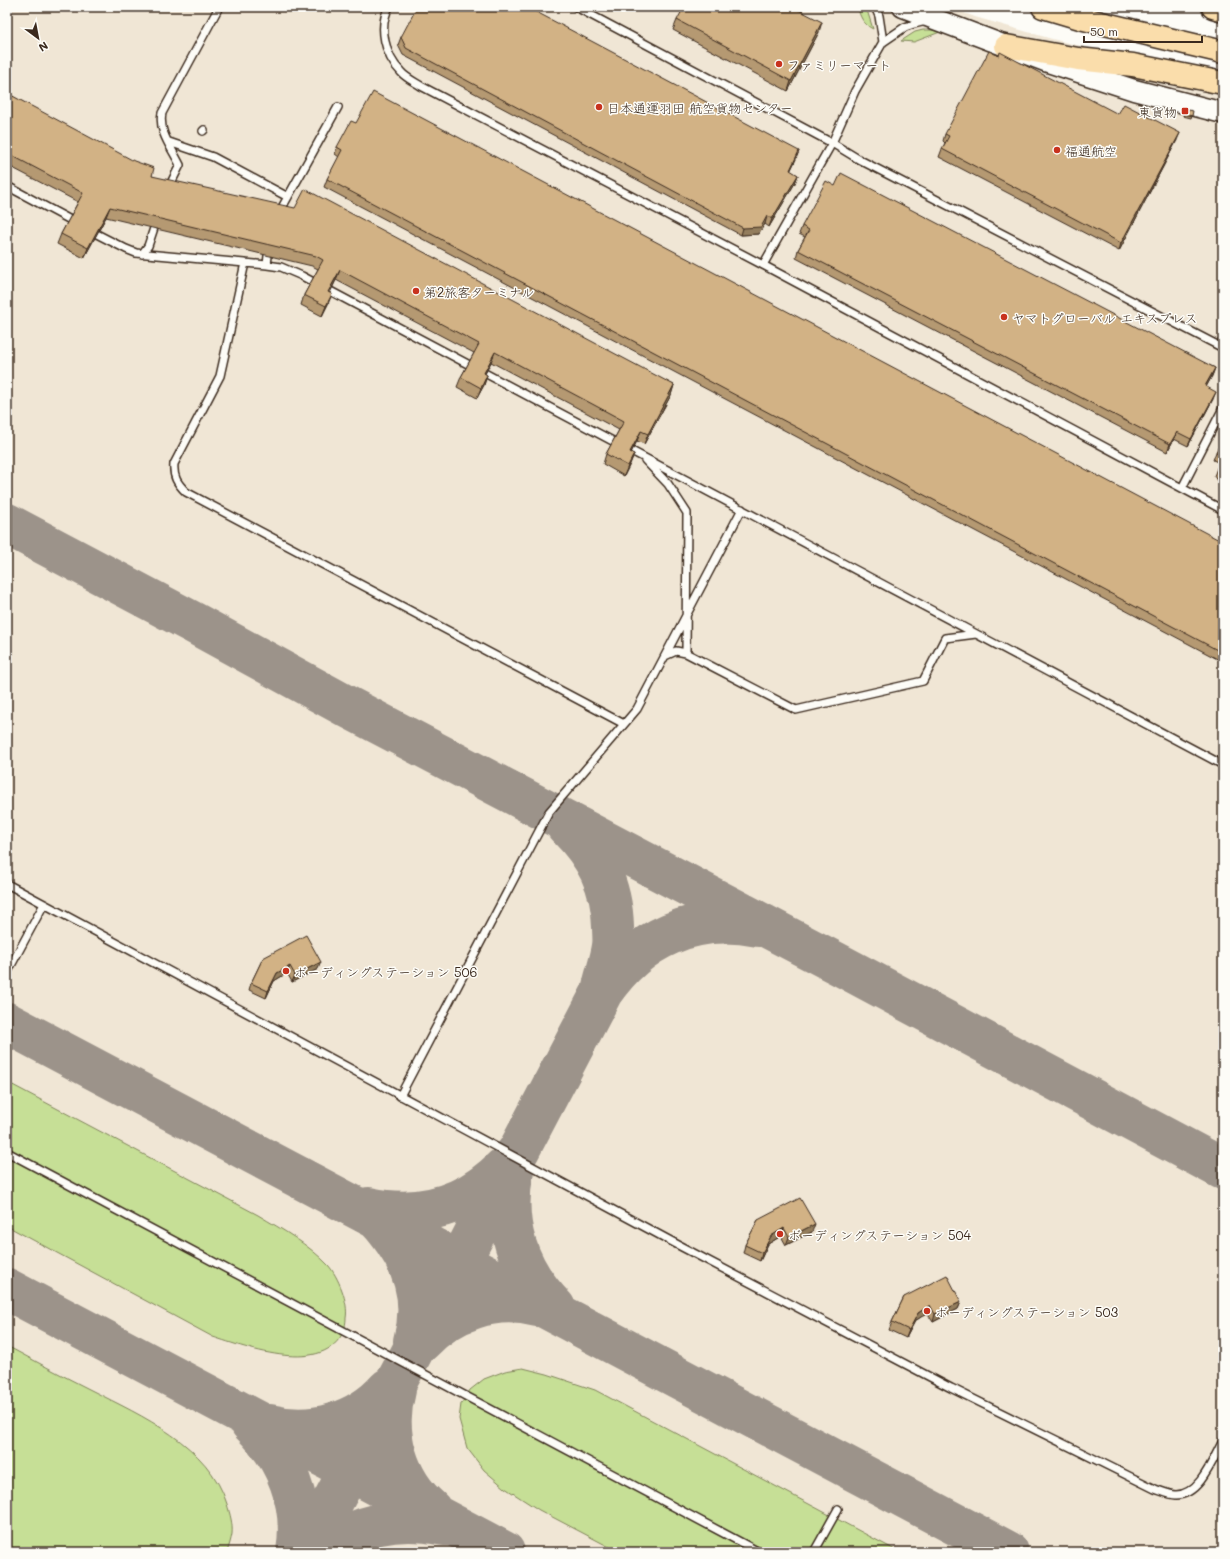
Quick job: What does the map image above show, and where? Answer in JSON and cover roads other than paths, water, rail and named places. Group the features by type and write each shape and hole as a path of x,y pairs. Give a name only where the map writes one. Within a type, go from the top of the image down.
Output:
{"highway":[{"path":"1043,7 1087,20 1223,52"},
{"path":"1213,7 1223,10"},
{"path":"1006,46 1078,59 1133,64 1223,83"}],"street":[{"path":"903,7 1045,61 1134,90 1223,113"}],"lane":[{"path":"168,190 180,165 161,128 160,121 162,113 219,7"},
{"path":"389,7 384,16 384,33 391,60 402,74 421,86 763,265 1223,510"},
{"path":"576,7 832,142 860,160 1223,348"},
{"path":"875,7 879,16 883,42"},
{"path":"763,265 832,142 855,91 883,42 896,32 914,24 939,20"},
{"path":"278,214 338,107"},
{"path":"169,142 213,157 288,197"},
{"path":"7,186 126,249 142,254 268,265 281,267 302,276 1223,765"},
{"path":"142,254 148,246 154,228"},
{"path":"268,256 268,265"},
{"path":"245,263 220,376 174,464 173,472 178,485 186,492 624,724"},
{"path":"1182,488 1223,408"},
{"path":"641,455 668,484 687,513 686,653"},
{"path":"400,1096 548,812 637,709 742,509"},
{"path":"665,656 676,651 686,653 796,710 923,681 945,638 976,634"},
{"path":"7,884 675,1243 951,1388 1155,1489 1176,1495 1191,1491 1201,1481 1223,1441"},
{"path":"7,973 44,904"},
{"path":"7,1152 759,1552"},
{"path":"814,1552 838,1509"}],"place":[{"name":"ファミリーマート","path":"779,64"},
{"name":"日本通運羽田 航空貨物センター","path":"599,107"},
{"name":"東貨物","path":"1185,111"},
{"name":"福通航空","path":"1057,150"},
{"name":"第2旅客ターミナル","path":"416,291"},
{"name":"ヤマトグローバル エキスプレス","path":"1004,317"},
{"name":"ボーディングステーション 506","path":"286,971"},
{"name":"ボーディングステーション 504","path":"780,1234"},
{"name":"ボーディングステーション 503","path":"927,1311"}]}
